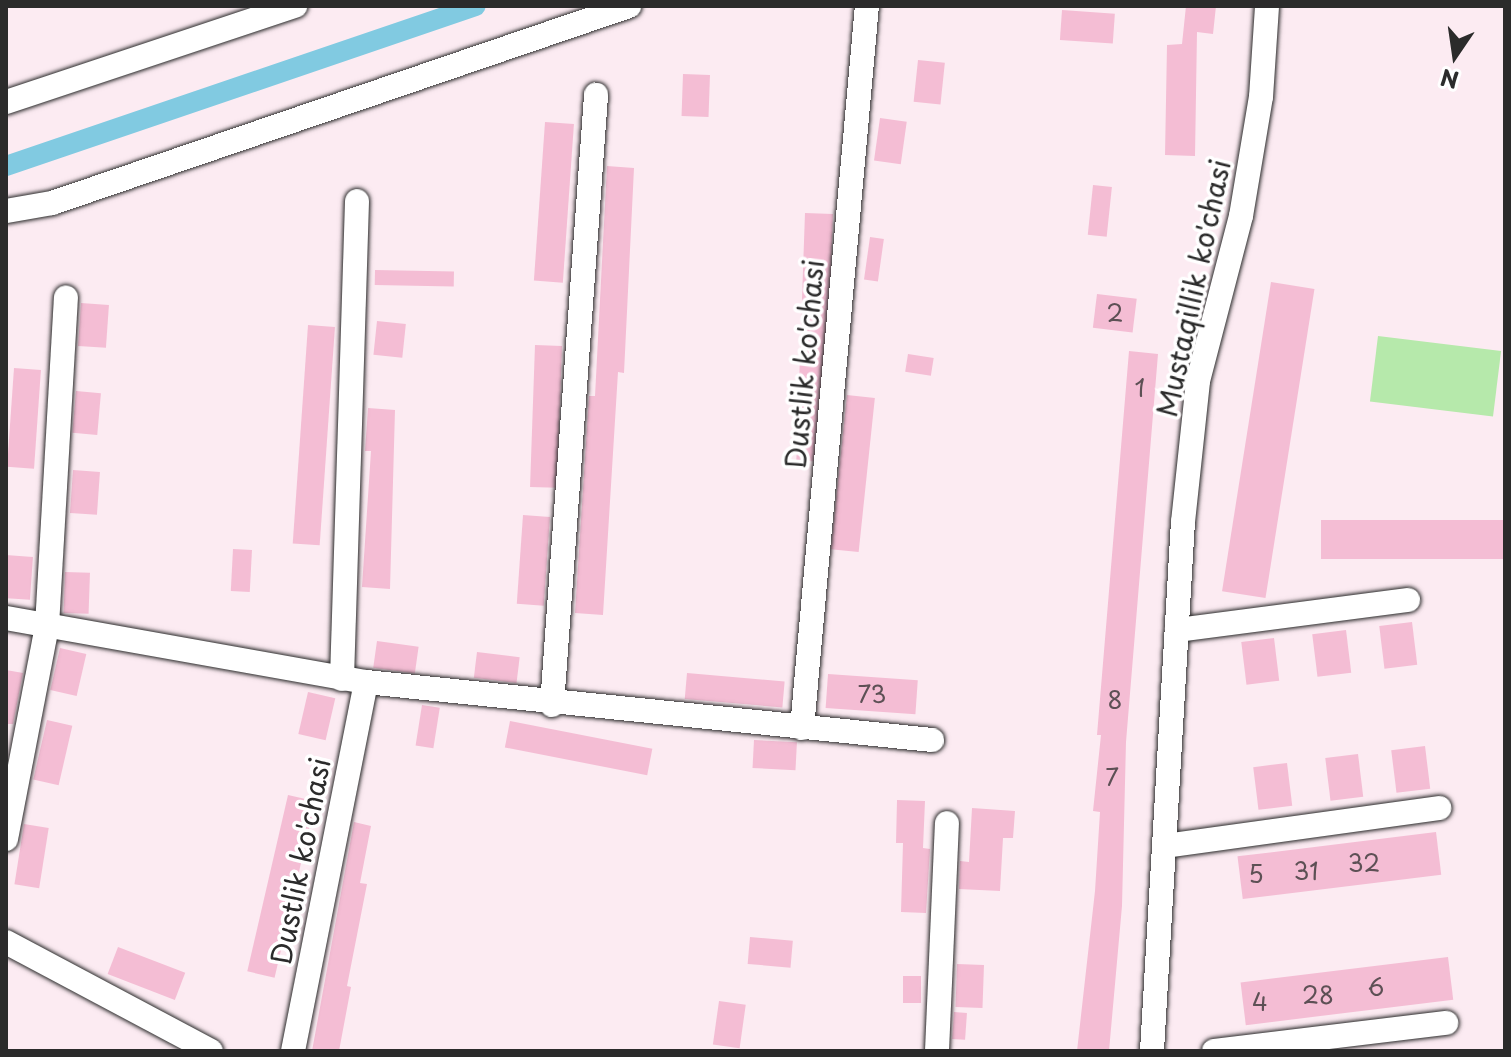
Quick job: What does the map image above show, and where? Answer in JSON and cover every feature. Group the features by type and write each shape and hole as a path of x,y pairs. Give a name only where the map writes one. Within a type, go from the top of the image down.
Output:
{"street":[{"path":"6,102 295,6"},
{"path":"6,211 52,203 629,6"},
{"name":"Dustlik ko'chasi","path":"802,728 867,6"},
{"name":"Mustaqillik ko'chasi","path":"1152,1051 1177,630 1198,381 1241,216 1261,97 1267,6"},
{"path":"552,705 596,95"},
{"name":"Dustlik ko'chasi","path":"293,1051 354,680 357,201"},
{"path":"6,839 47,626 66,298"},
{"path":"1177,630 1408,600"},
{"path":"6,618 354,680 552,705 932,740"},
{"path":"1165,846 1439,808"},
{"path":"937,1051 947,823"},
{"path":"6,942 211,1051"},
{"path":"1214,1051 1446,1023"}],"green space":[{"path":"1378,336 1501,351 1493,417 1370,402"}],"building":[{"path":"1186,6 1216,6 1213,34 1197,32 1195,156 1165,155 1167,45 1182,44"},
{"path":"1062,10 1115,14 1113,44 1060,40"},
{"path":"918,60 945,63 940,105 914,102"},
{"path":"683,74 710,75 709,117 682,116"},
{"path":"880,118 907,122 901,164 874,161"},
{"path":"545,122 574,124 563,283 534,281"},
{"path":"607,166 634,168 624,373 618,372 603,615 575,613 589,396 595,396"},
{"path":"1093,185 1112,187 1107,237 1088,235"},
{"path":"805,213 833,214 824,462 796,461"},
{"path":"870,237 884,239 878,282 864,280"},
{"path":"375,270 454,271 454,286 375,285"},
{"path":"1271,282 1314,289 1265,598 1222,591"},
{"path":"1097,294 1137,299 1133,333 1093,328"},
{"path":"81,303 109,305 106,348 78,346"},
{"path":"377,321 406,324 402,358 373,355"},
{"path":"308,325 335,327 320,545 293,543"},
{"path":"535,345 562,346 557,488 530,487"},
{"path":"1129,351 1158,354 1126,742 1122,906 1109,1051 1077,1051 1095,891 1100,812 1093,811 1101,735 1097,735"},
{"path":"908,354 934,358 931,376 905,372"},
{"path":"14,368 41,370 34,469 7,467"},
{"path":"76,391 101,393 97,435 72,433"},
{"path":"847,395 875,398 859,552 831,549"},
{"path":"368,408 395,410 390,589 362,587 371,451 365,451"},
{"path":"73,470 100,472 97,515 70,513"},
{"path":"523,515 550,517 544,606 517,604"},
{"path":"1321,520 1505,520 1505,559 1321,559"},
{"path":"233,549 252,550 250,592 231,591"},
{"path":"6,555 33,557 30,600 6,598"},
{"path":"65,572 90,573 89,614 64,613"},
{"path":"1412,622 1417,665 1384,669 1379,626"},
{"path":"1346,630 1351,673 1317,677 1312,634"},
{"path":"1274,638 1279,681 1246,685 1241,642"},
{"path":"377,641 419,647 415,674 373,668"},
{"path":"60,648 86,654 77,696 50,690"},
{"path":"477,652 520,657 517,683 474,678"},
{"path":"6,670 23,673 13,724 6,724"},
{"path":"687,673 785,682 782,707 685,699"},
{"path":"828,674 918,680 915,714 826,708"},
{"path":"308,692 335,698 326,740 298,734"},
{"path":"422,705 440,708 433,748 416,745"},
{"path":"47,720 72,726 59,785 33,779"},
{"path":"510,721 652,749 647,775 505,748"},
{"path":"754,740 797,742 795,770 753,768"},
{"path":"1425,746 1430,789 1396,793 1391,750"},
{"path":"1358,754 1363,797 1330,801 1325,758"},
{"path":"1287,763 1292,806 1258,810 1253,767"},
{"path":"288,795 315,801 275,978 247,971"},
{"path":"897,800 925,801 923,848 930,849 926,913 901,912 903,843 896,843"},
{"path":"972,808 1015,811 1013,838 1003,838 1000,891 959,889 960,861 969,862"},
{"path":"354,822 371,826 360,883 367,884 347,986 351,987 339,1051 312,1051"},
{"path":"24,824 49,828 39,888 14,884"},
{"path":"1436,832 1441,875 1243,899 1237,856"},
{"path":"750,937 793,941 790,968 748,964"},
{"path":"118,947 185,973 175,1000 108,974"},
{"path":"1448,957 1453,1000 1246,1025 1241,982"},
{"path":"957,964 984,965 982,1008 955,1007"},
{"path":"903,976 921,976 921,1003 903,1003"},
{"path":"719,1001 746,1005 740,1048 713,1045"},
{"path":"954,1012 967,1013 965,1040 952,1039"}],"waterway":[{"path":"6,166 476,6"}]}
